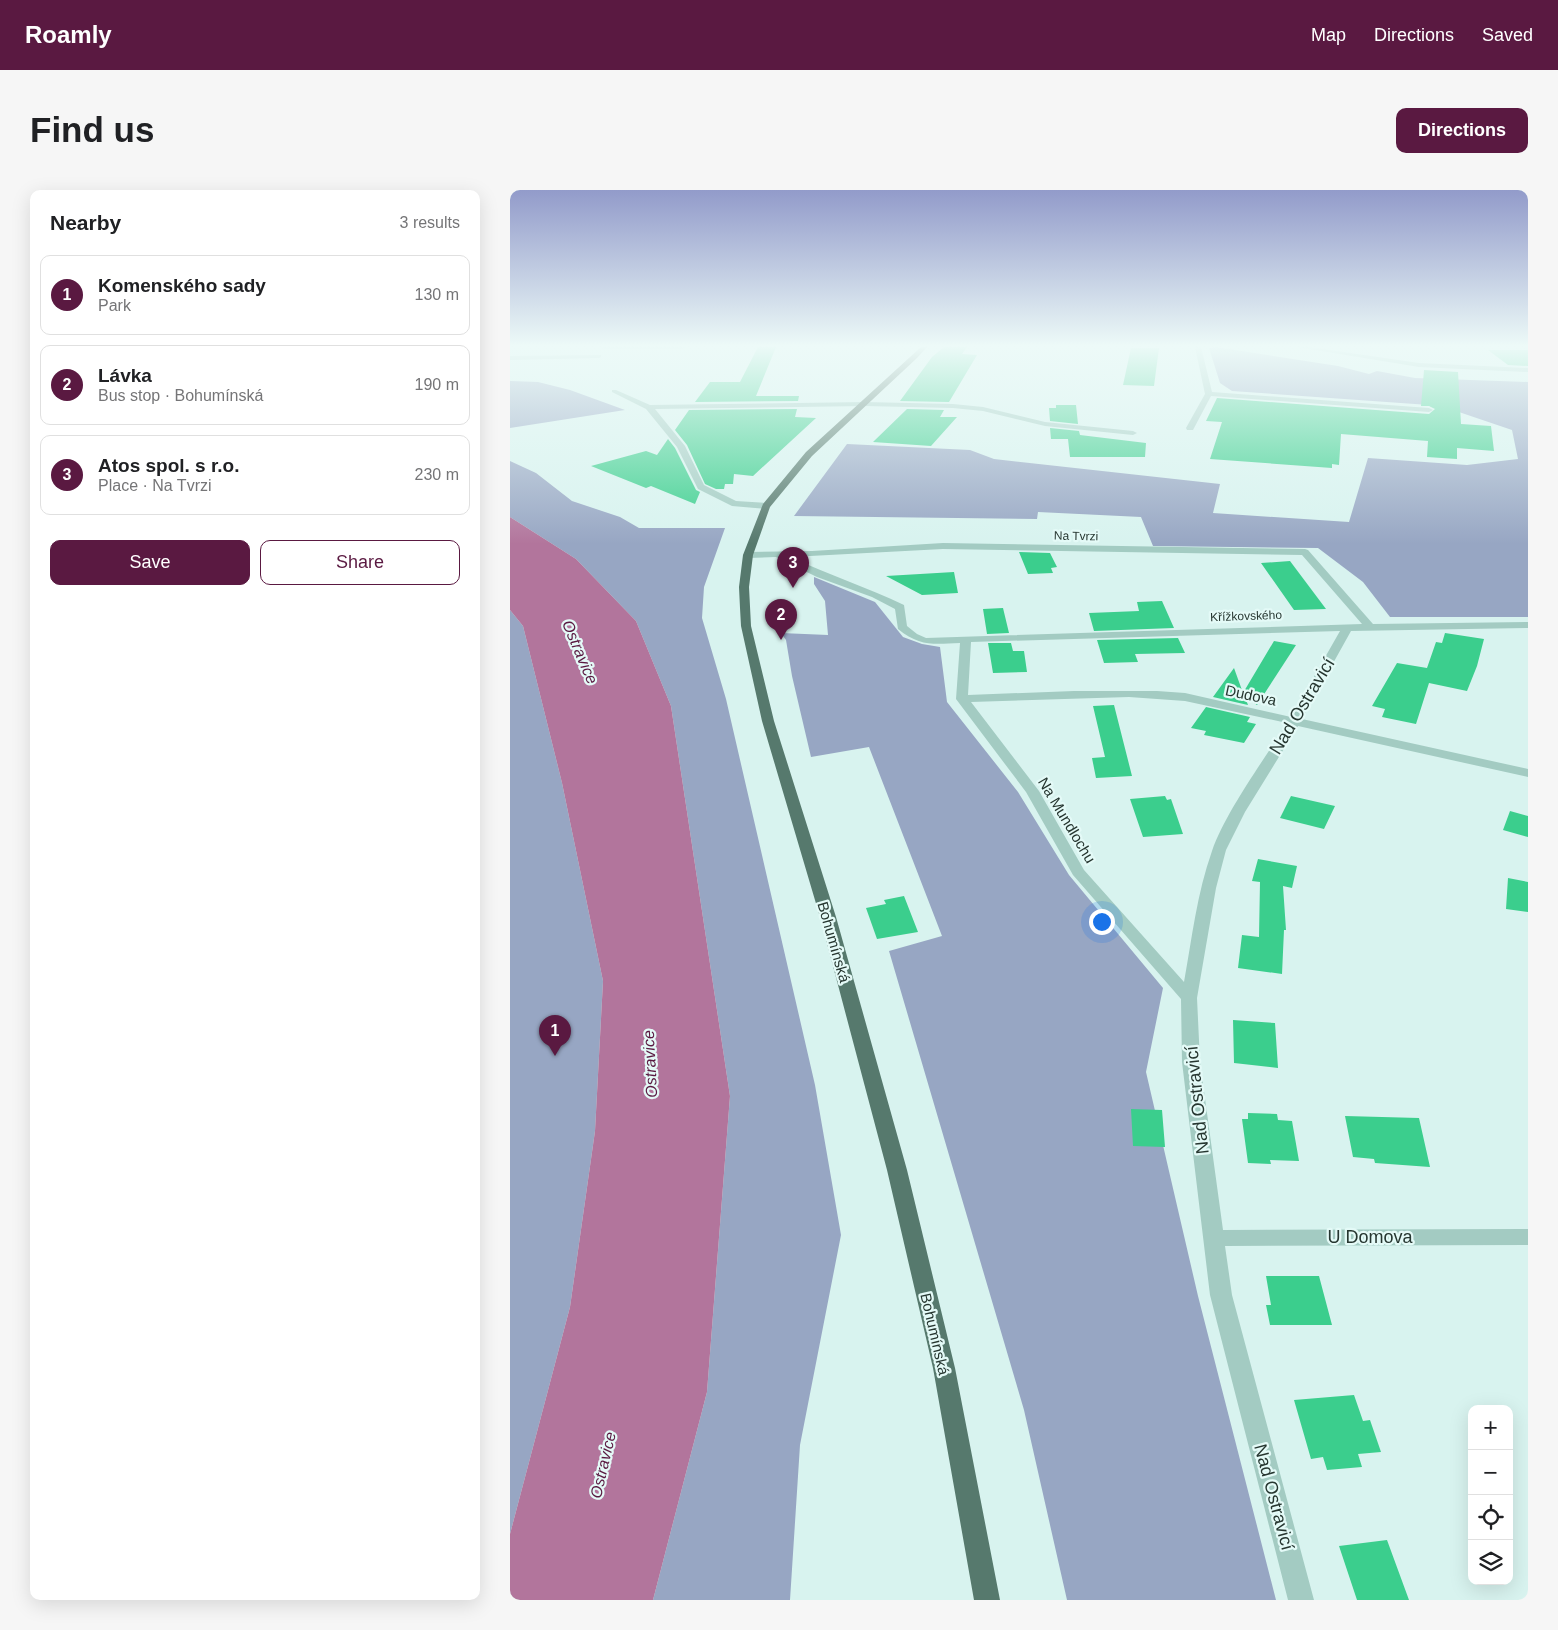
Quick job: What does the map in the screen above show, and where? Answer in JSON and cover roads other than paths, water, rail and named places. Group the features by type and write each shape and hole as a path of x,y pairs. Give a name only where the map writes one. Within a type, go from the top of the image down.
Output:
{"main road":[{"name":"Bohumínská","path":"855,413 809,454 766,506 748,555 744,588 746,626 763,701 828,917 897,1170 944,1368 987,1600"}],"street":[{"path":"654,413 682,446 701,487 735,504 766,506"},
{"path":"994,413 1038,423 1133,433"},
{"path":"1190,428 1199,413"},
{"name":"Na Tvrzi","path":"748,555 943,546 1306,552 1370,627"},
{"name":"Křížkovského","path":"779,555 820,575 876,595 900,607 902,627 912,636 926,641 1348,627 1528,625"},
{"name":"Nad Ostravicí","path":"1301,1600 1221,1295 1191,1062 1189,998 1209,888 1219,850 1238,812 1295,721 1348,627"},
{"path":"962,699 966,639"},
{"name":"Dudova","path":"962,699 1150,694 1185,698 1528,773"},
{"name":"Na Mundlochu","path":"962,699 1032,791 1078,872 1189,998"},
{"name":"U Domova","path":"1213,1238 1528,1237"}],"water":[{"name":"Ostravice","path":"510,517 576,559 636,621 671,706 730,1096 707,1392 653,1600 510,1600 510,1534 570,1307 595,1131 603,981 562,783 523,626 510,610"}],"place":[{"name":"Atos spol. s r.o.","path":"793,588"},
{"name":"Lávka","path":"781,640"},
{"name":"Komenského sady","path":"555,1056"}]}
